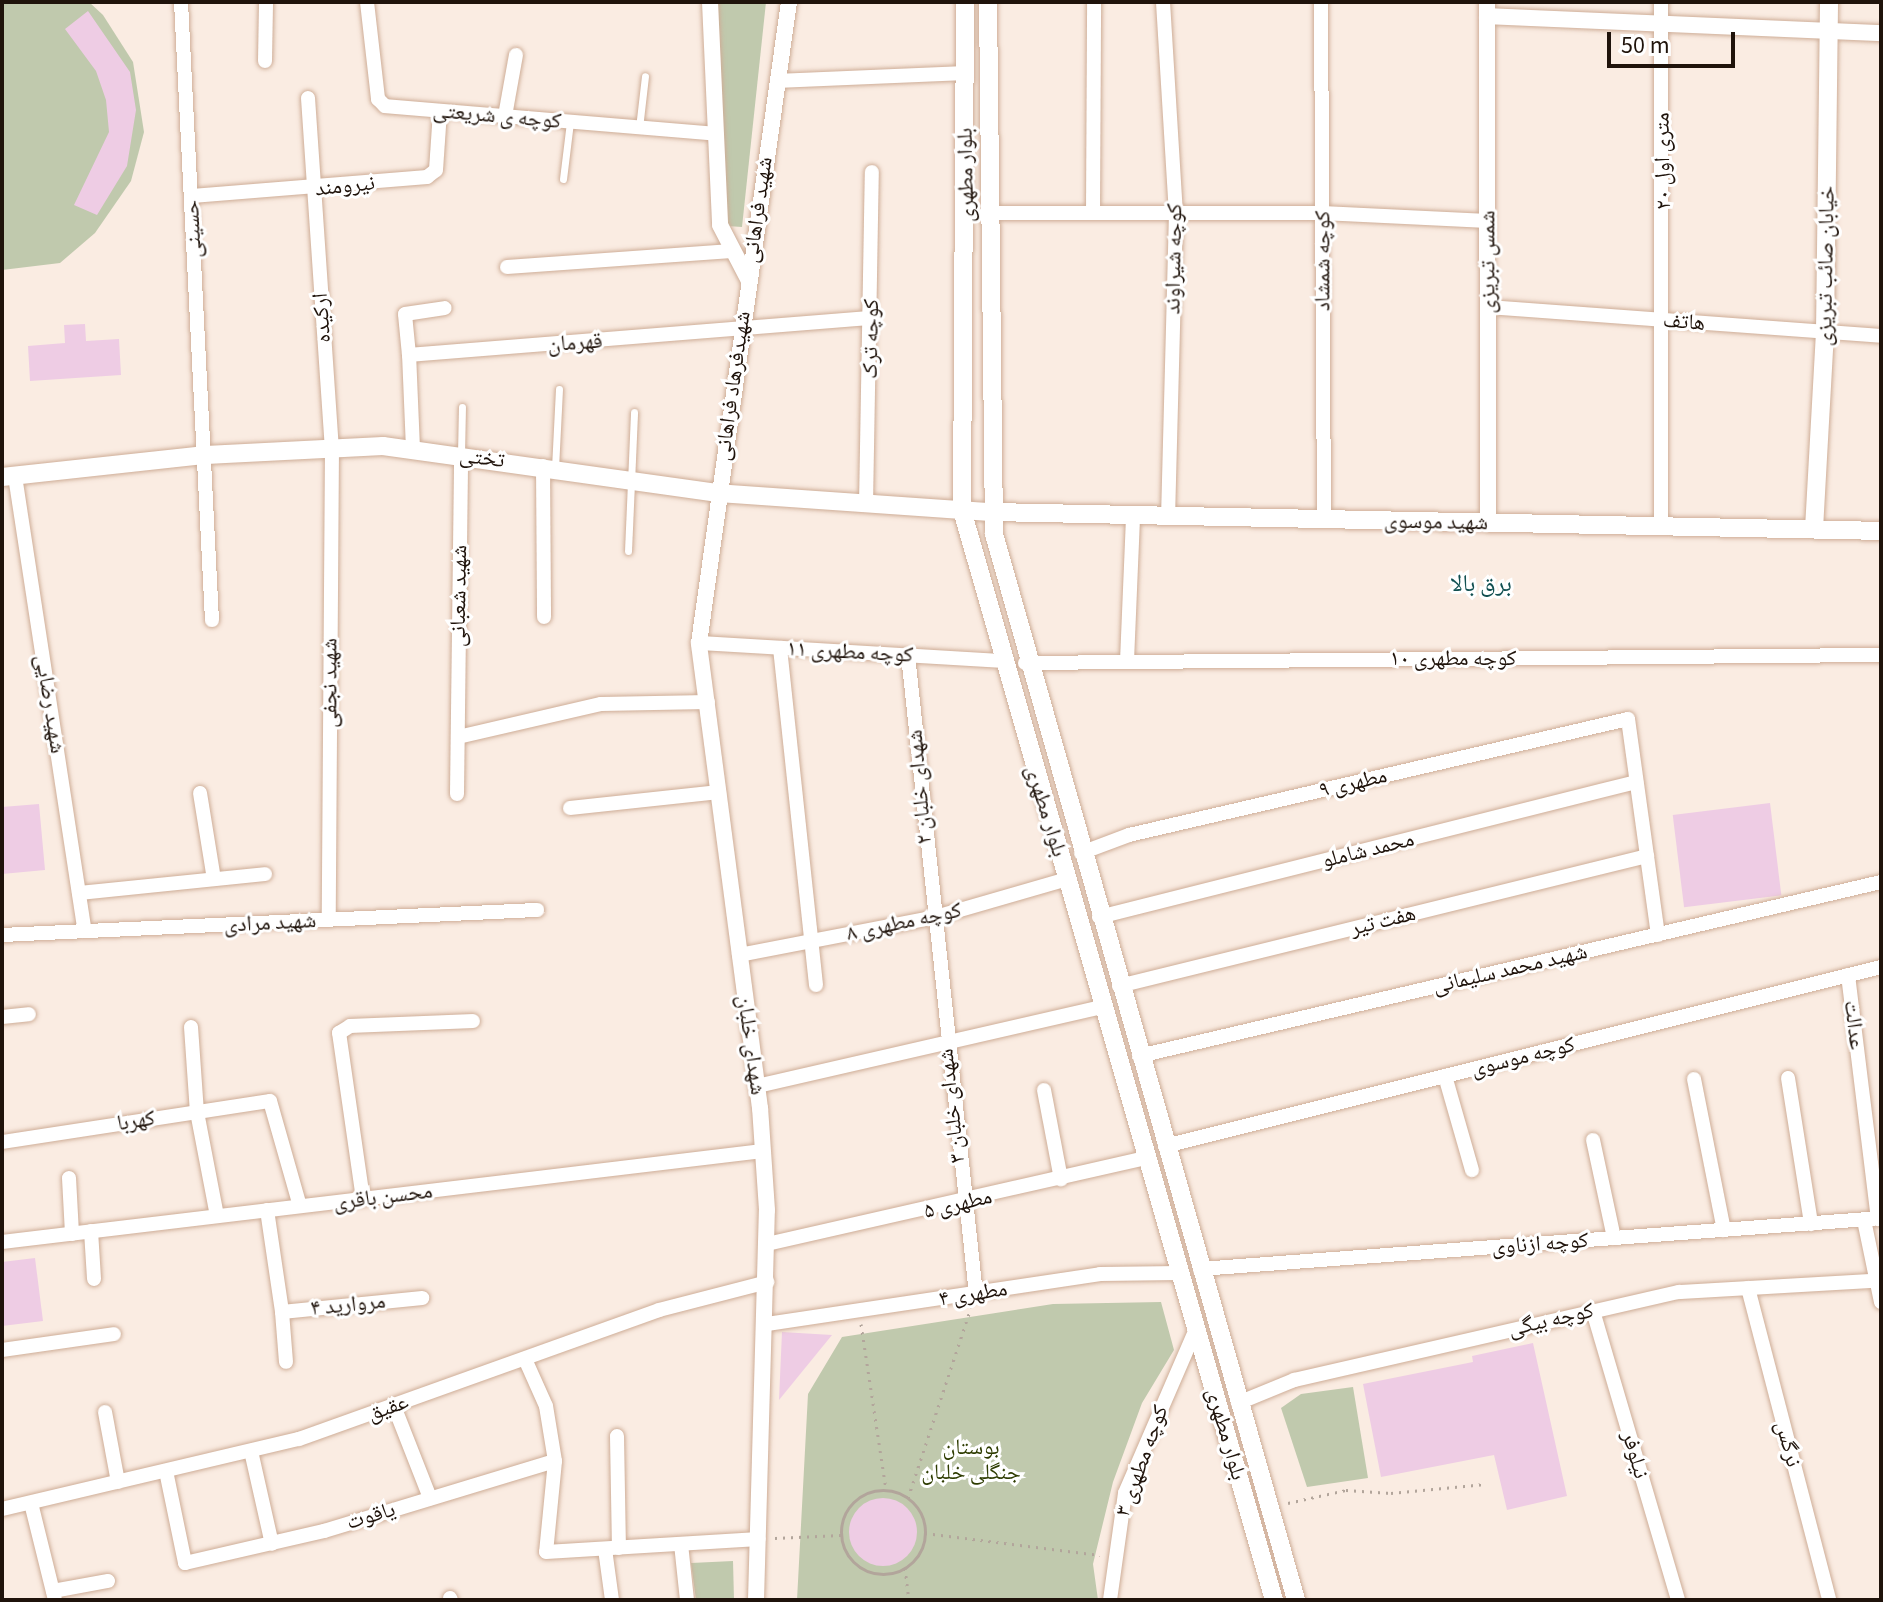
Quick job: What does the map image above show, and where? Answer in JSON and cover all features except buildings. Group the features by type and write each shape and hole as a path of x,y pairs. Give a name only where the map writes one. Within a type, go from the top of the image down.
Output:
{"main road":[{"name":"بلوار مطهری","path":"965,2 962,510 1001,661 1067,879 1274,1600"},
{"name":"بلوار مطهری","path":"988,2 986,213 992,512 1025,663 1296,1600"},
{"name":"خیابان صائب تبریزی","path":"1814,529 1825,332 1829,2"},
{"name":"تختی","path":"9,476 206,455 332,447 413,449 717,493 992,512"},
{"name":"شهید موسوی","path":"992,512 1881,531"}],"street":[{"name":"حسینی","path":"181,2 212,620"},
{"path":"265,61 266,2"},
{"name":"کوچه ی شریعتی","path":"367,2 378,99 385,106 716,134"},
{"name":"شهید فراهانی","path":"710,2 720,225 748,279"},
{"name":"شهید فراهانی","path":"748,279 789,2"},
{"path":"1093,213 1094,2"},
{"name":"کوچه شیراوند","path":"1163,2 1176,213 1168,516"},
{"name":"کوچه شمشاد","path":"1321,2 1324,519"},
{"name":"۲۰ متری اول","path":"1661,2 1666,320 1661,526"},
{"path":"1487,9 1662,23 1881,33"},
{"name":"شمس تبریزی","path":"1487,9 1488,523"},
{"path":"505,116 516,55"},
{"path":"777,81 965,73"},
{"name":"ارکیده","path":"308,98 332,447"},
{"name":"نیرومند","path":"192,196 313,190 427,177 436,170 440,111"},
{"name":"کوچه ترک","path":"866,505 872,318 872,172"},
{"path":"986,213 1322,213 1488,221"},
{"path":"507,267 731,251"},
{"name":"شهیدفرهاد فراهانی","path":"717,493 748,279"},
{"name":"هاتف","path":"1488,307 1881,336"},
{"path":"413,449 405,314 445,308"},
{"name":"قهرمان","path":"409,355 741,331 872,318"},
{"name":"شهید نجفی","path":"329,920 332,447"},
{"name":"شهید شعبانی","path":"457,794 461,456"},
{"path":"544,617 549,467"},
{"name":"شهید رضایی","path":"9,476 85,931"},
{"name":"شهدای خلبان","path":"717,493 699,643 757,1086 767,1244 767,1324 756,1600"},
{"path":"1127,661 1133,515"},
{"name":"کوچه مطهری ۱۱","path":"699,643 1001,661"},
{"path":"780,648 807,942 816,985"},
{"name":"شهدای خلبان ۲","path":"908,655 932,918"},
{"name":"کوچه مطهری ۱۰","path":"1025,663 1881,655"},
{"path":"458,737 601,704 708,702"},
{"name":"مطهری ۹","path":"1081,853 1129,835 1628,719 1636,782"},
{"path":"1636,782 1658,935"},
{"name":"محمد شاملو","path":"1099,917 1636,782"},
{"path":"570,808 719,792"},
{"path":"200,793 214,879"},
{"name":"هفت تیر","path":"1119,986 1647,856"},
{"path":"79,893 265,874"},
{"name":"کوچه مطهری ۸","path":"739,955 932,918 1067,879"},
{"name":"شهید محمد سلیمانی","path":"1139,1056 1881,882"},
{"name":"شهید مرادی","path":"2,935 537,910"},
{"name":"شهدای خلبان ۳","path":"932,918 963,1204 976,1294"},
{"name":"کوچه موسوی","path":"1165,1146 1881,967"},
{"name":"عدالت","path":"1848,975 1874,1219 1872,1281 1881,1302"},
{"path":"757,1086 1103,1007"},
{"path":"2,1017 29,1014"},
{"path":"363,1199 339,1033 350,1026 473,1021"},
{"path":"191,1027 197,1112 217,1216"},
{"path":"1445,1076 1472,1170"},
{"path":"1788,1078 1811,1224"},
{"path":"1694,1079 1724,1230"},
{"path":"1044,1090 1061,1179"},
{"name":"کهربا","path":"2,1142 270,1101 300,1206"},
{"path":"1593,1140 1614,1238"},
{"name":"محسن باقری","path":"2,1242 763,1151"},
{"name":"مطهری ۵","path":"767,1244 963,1204 1147,1158"},
{"path":"69,1178 72,1234"},
{"name":"مروارید ۴","path":"267,1210 282,1312 422,1298"},
{"name":"کوچه ازناوی","path":"1200,1269 1874,1219"},
{"path":"91,1231 94,1279"},
{"name":"مطهری ۴","path":"767,1324 1100,1274 1180,1273"},
{"name":"کوچه بیگی","path":"1238,1403 1294,1380 1679,1292 1872,1281"},
{"name":"عقیق","path":"2,1509 251,1451 394,1406 659,1310 767,1282"},
{"name":"نرگس","path":"1748,1288 1829,1600"},
{"name":"نیلوفر","path":"1593,1311 1678,1600"},
{"path":"282,1312 286,1362"},
{"name":"کوچه مطهری ۳","path":"1110,1600 1111,1556 1125,1493 1196,1328"},
{"path":"2,1350 114,1334"},
{"path":"525,1359 546,1406 555,1461 546,1552 759,1539"},
{"path":"394,1406 430,1498"},
{"path":"105,1412 118,1482"},
{"path":"612,1600 617,1436"},
{"path":"251,1451 272,1544"},
{"name":"یاقوت","path":"166,1471 185,1563 272,1544 555,1461"},
{"path":"31,1503 54,1596 108,1581"},
{"path":"681,1544 687,1600"}],"lane":[{"path":"639,128 645,76"},
{"path":"563,179 570,122"},
{"path":"549,467 559,389"},
{"path":"461,456 462,407"},
{"path":"628,551 634,412"}],"path":[{"path":"908,1498 976,1294"},
{"path":"859,1312 886,1490"},
{"path":"1269,1508 1346,1490 1391,1493 1486,1484"},
{"path":"886,1490 908,1498 925,1533 919,1553 905,1567 882,1573 859,1566 841,1535 853,1502 886,1490"},
{"path":"925,1533 1111,1556"},
{"path":"759,1539 841,1535"},
{"path":"905,1567 909,1600"}],"green space":[{"path":"2,2 89,2 103,15 133,62 144,132 131,181 95,233 60,263 2,270"},
{"path":"718,2 766,2 742,227 727,226"},
{"name":"بوستان جنگلی خلبان","path":"1161,1302 1174,1350 1142,1403 1113,1482 1093,1564 1098,1600 797,1600 808,1394 842,1337 1053,1304"},
{"path":"1353,1387 1368,1478 1307,1487 1281,1408 1301,1394"},
{"path":"733,1561 734,1600 696,1600 691,1563"}],"district":[{"name":"برق بالا","path":"1481,584"}]}
